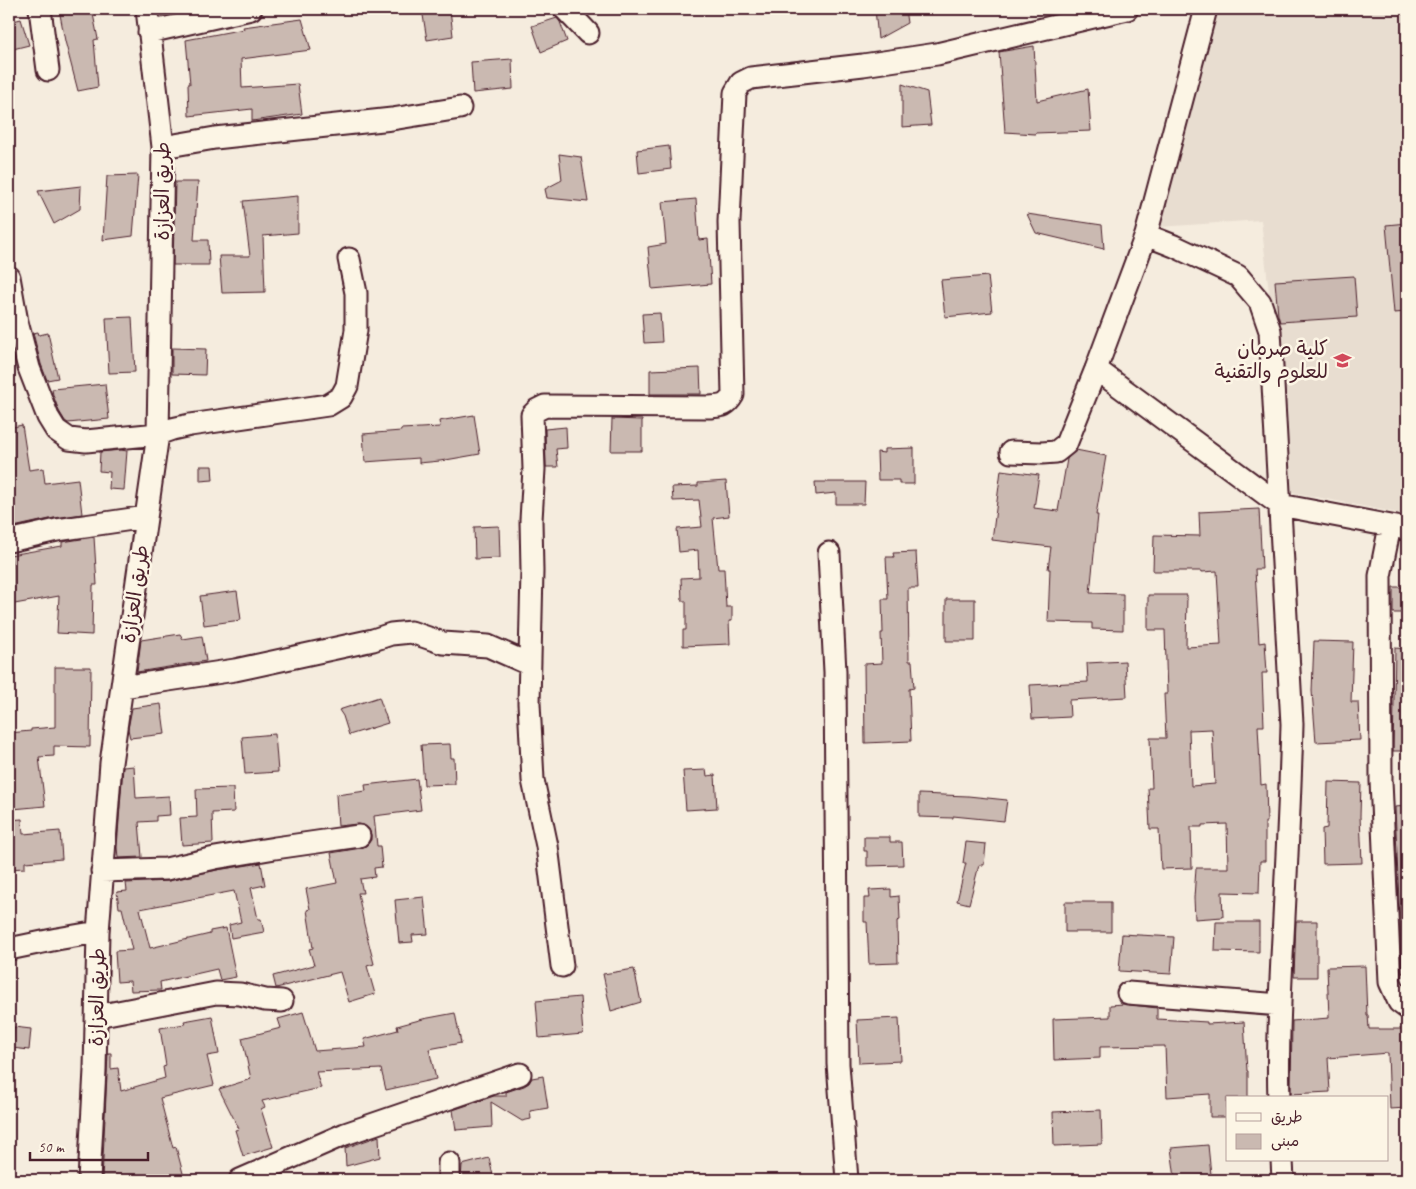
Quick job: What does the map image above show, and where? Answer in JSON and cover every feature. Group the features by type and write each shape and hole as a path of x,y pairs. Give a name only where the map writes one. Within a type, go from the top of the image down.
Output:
{"street":[{"path":"40,9 48,70"},
{"name":"طريق العزازة","path":"89,1180 97,1016 98,932 111,763 158,434 163,147 146,9"},
{"path":"149,32 251,9"},
{"path":"565,9 588,33"},
{"path":"562,966 547,846 534,780 529,703 532,571 531,520 534,469 532,415 545,406 720,406 729,402 733,395 729,222 735,94 741,83 751,78 937,54 1127,9"},
{"path":"1011,452 1056,452 1066,444 1096,370 1146,235 1206,9"},
{"path":"163,147 224,137 392,119 460,108"},
{"path":"1146,235 1238,276 1260,302 1270,331 1292,724 1280,1005 1279,1096"},
{"path":"9,277 17,322 29,368 48,417 56,430 69,440 86,441 158,434 190,425 328,405 341,397 347,386 356,330 356,293 349,259"},
{"path":"1096,370 1280,505 1399,527 1380,576 1381,781 1390,982 1399,1002 1407,1008"},
{"path":"9,541 57,530 146,517"},
{"path":"829,553 835,672 838,1064 847,1180"},
{"path":"122,687 235,670 373,640 391,634 411,632 443,643 488,646 529,664"},
{"path":"102,872 166,869 215,858 359,836"},
{"path":"9,949 98,932"},
{"path":"97,1016 216,993 240,994 265,1000 282,1001"},
{"path":"1128,993 1280,1005"},
{"path":"240,1180 345,1134 520,1074"},
{"path":"288,1180 289,1159"},
{"path":"1282,1162 1283,1180"}],"shaded area":[{"name":"كلية صرمان للعلوم والتقنية","path":"1217,9 1407,9 1407,515 1291,492 1261,220 1159,227"}],"building":[{"path":"59,9 92,9 98,39 94,40 98,87 78,91"},
{"path":"422,9 450,9 453,36 427,40"},
{"path":"875,9 905,9 907,23 878,39"},
{"path":"557,18 567,41 541,52 532,26"},
{"path":"21,19 29,45 9,50 9,22"},
{"path":"302,19 311,50 241,59 242,88 298,84 302,114 252,121 252,109 189,116 188,84 190,84 186,40 244,29 243,27"},
{"path":"1034,46 1037,101 1088,89 1091,131 1035,134 1005,132 999,52"},
{"path":"512,59 513,89 473,93 471,62"},
{"path":"902,84 927,92 931,125 902,127"},
{"path":"669,146 671,169 639,173 637,150"},
{"path":"559,154 581,157 588,202 547,198 545,189 562,180"},
{"path":"138,175 133,236 103,240 107,176"},
{"path":"175,182 198,182 194,240 208,240 209,265 173,265"},
{"path":"81,186 80,209 54,224 38,191"},
{"path":"298,196 298,233 263,236 265,292 222,293 219,256 250,256 243,201"},
{"path":"696,199 699,240 708,239 711,284 652,289 648,247 666,244 662,202"},
{"path":"1027,214 1102,225 1104,249 1036,233"},
{"path":"1407,223 1407,312 1394,313 1386,225"},
{"path":"988,276 992,312 945,317 941,280"},
{"path":"1354,276 1357,317 1280,322 1275,281"},
{"path":"660,313 662,342 644,343 642,314"},
{"path":"132,317 135,372 109,373 106,318"},
{"path":"38,332 39,335 48,333 58,378 47,380 33,333"},
{"path":"172,348 206,349 205,375 172,374"},
{"path":"700,368 701,394 650,394 650,370"},
{"path":"105,384 109,419 68,423 65,421 59,411 52,389"},
{"path":"474,415 480,454 419,463 419,458 365,462 363,434 401,431 401,429 440,427 439,421"},
{"path":"612,419 642,420 642,451 611,451"},
{"path":"22,425 29,470 43,468 45,483 78,479 82,514 9,528 9,511 13,510 9,487 9,428"},
{"path":"566,427 567,448 556,449 558,467 546,467 545,429"},
{"path":"914,448 914,484 899,484 899,480 878,480 877,452 884,453 884,449"},
{"path":"1076,450 1106,456 1096,515 1098,515 1090,593 1123,594 1123,630 1092,629 1092,623 1048,622 1050,569 1048,569 1051,547 992,540 1001,470 1039,475 1034,508 1058,511 1067,459"},
{"path":"127,451 124,490 109,489 110,472 99,471 100,452"},
{"path":"200,466 212,466 213,480 200,481"},
{"path":"726,481 729,516 713,518 718,569 724,569 726,607 732,607 732,621 729,621 730,644 683,646 683,630 686,630 686,601 682,601 681,578 699,577 698,550 679,552 677,529 702,527 699,500 673,501 672,487 698,486 698,483"},
{"path":"815,482 865,482 864,504 836,504 836,493 816,495"},
{"path":"1259,509 1262,569 1255,569 1259,643 1265,642 1267,673 1262,673 1264,726 1258,726 1261,785 1266,784 1267,822 1265,822 1265,861 1260,861 1259,893 1222,892 1223,917 1195,919 1196,868 1228,868 1227,824 1191,827 1192,868 1161,869 1159,829 1150,829 1148,788 1152,788 1150,738 1166,738 1164,694 1167,694 1165,630 1148,630 1148,595 1187,595 1186,647 1221,645 1217,571 1153,571 1154,535 1200,536 1199,512","holes":["1212,729 1215,784 1191,786 1189,730"]},
{"path":"499,526 500,558 475,559 474,527"},
{"path":"94,537 97,585 93,585 92,635 57,633 59,596 9,605 9,569 12,568 10,555 62,546 62,542"},
{"path":"916,552 918,588 908,588 909,661 912,661 914,688 909,689 911,741 865,743 864,664 882,663 882,599 888,599 886,557 894,557 893,553"},
{"path":"1393,587 1406,587 1406,613 1393,613"},
{"path":"237,591 241,620 204,625 200,596"},
{"path":"946,599 975,599 975,641 946,641"},
{"path":"180,634 183,639 202,636 206,661 137,672 141,640"},
{"path":"1314,641 1353,642 1351,702 1358,702 1360,740 1316,742 1312,691"},
{"path":"1395,648 1407,649 1407,751 1393,751"},
{"path":"1125,661 1127,697 1069,700 1070,717 1032,719 1030,685 1088,682 1087,663"},
{"path":"55,667 91,667 90,747 54,746 54,756 39,757 45,806 13,809 9,733 55,727"},
{"path":"379,697 388,723 349,735 339,710"},
{"path":"161,704 165,734 130,738 128,729 132,708"},
{"path":"275,734 278,772 245,774 242,737"},
{"path":"450,744 451,758 454,758 455,784 424,785 421,745"},
{"path":"134,766 136,798 169,796 170,815 156,816 156,821 139,822 142,857 118,858 117,847 123,767"},
{"path":"706,770 707,776 715,775 717,808 686,810 683,771"},
{"path":"417,779 421,810 374,816 377,846 380,846 382,867 374,868 375,877 360,879 363,893 358,893 374,964 367,966 375,994 349,1002 340,972 276,988 273,976 314,965 309,949 313,948 307,910 310,909 306,889 337,883 331,853 361,848 371,840 369,829 364,825 338,826 336,795 366,791 365,785"},
{"path":"1328,782 1361,783 1362,863 1323,864 1322,829 1327,828"},
{"path":"233,788 234,812 212,813 213,843 182,845 180,818 197,817 196,789"},
{"path":"919,794 1007,800 1004,821 953,816 953,818 919,817"},
{"path":"1407,806 1407,973 1402,973 1395,807"},
{"path":"22,819 23,834 60,831 62,859 25,862 25,868 9,869 9,820"},
{"path":"864,837 890,837 890,842 902,842 903,865 867,866 867,851 864,851"},
{"path":"966,842 986,844 984,865 979,865 969,904 957,901 966,863 963,863"},
{"path":"261,863 265,885 251,888 258,919 261,919 264,932 231,938 229,925 241,922 234,891 140,909 150,948 210,934 210,931 226,928 236,977 220,980 217,969 160,982 161,990 131,991 130,981 117,982 115,951 132,950 122,908 119,908 117,892 127,891 126,883 169,881 217,870"},
{"path":"891,889 891,897 899,896 900,920 897,921 898,963 869,964 867,922 864,922 864,898 870,898 869,890"},
{"path":"424,897 428,934 412,935 413,942 399,943 395,900"},
{"path":"1065,902 1111,902 1111,932 1065,932"},
{"path":"1296,921 1317,921 1317,977 1294,977"},
{"path":"1216,922 1259,922 1259,952 1215,951"},
{"path":"1122,934 1174,937 1171,974 1119,971"},
{"path":"1365,966 1369,1029 1407,1029 1407,1108 1390,1109 1388,1053 1328,1058 1330,1092 1291,1094 1292,1021 1329,1018 1327,967"},
{"path":"634,969 641,1002 611,1011 603,974"},
{"path":"580,997 583,1034 539,1038 536,1001"},
{"path":"1124,1004 1157,1008 1157,1019 1207,1022 1207,1024 1244,1022 1248,1096 1226,1096 1226,1117 1210,1117 1210,1094 1167,1097 1165,1046 1100,1047 1100,1058 1054,1060 1053,1019 1110,1017 1110,1005"},
{"path":"303,1012 315,1051 366,1047 364,1039 398,1030 397,1026 455,1013 461,1043 429,1049 436,1079 386,1090 381,1069 316,1072 321,1088 262,1101 265,1107 261,1109 273,1147 243,1156 235,1130 239,1129 219,1089 251,1079 242,1038 281,1028 278,1019"},
{"path":"212,1016 219,1054 207,1056 214,1085 160,1098 173,1148 176,1147 184,1177 173,1180 102,1180 108,1053 111,1053 111,1069 118,1068 121,1091 165,1078 163,1067 166,1066 160,1028 185,1024 184,1021"},
{"path":"899,1018 901,1061 859,1063 857,1020"},
{"path":"14,1027 31,1029 29,1050 12,1048"},
{"path":"543,1076 548,1108 530,1111 531,1119 522,1121 491,1102 492,1127 456,1130 453,1110 494,1096 506,1096 506,1092 524,1086 532,1078"},
{"path":"1101,1110 1102,1144 1054,1146 1053,1112"},
{"path":"379,1136 380,1157 346,1166 345,1148"},
{"path":"1208,1145 1211,1175 1175,1178 1171,1148"},
{"path":"489,1158 494,1180 461,1180 462,1165"}],"place":[{"name":"كلية صرمان للعلوم والتقنية","path":"1342,360"}]}
